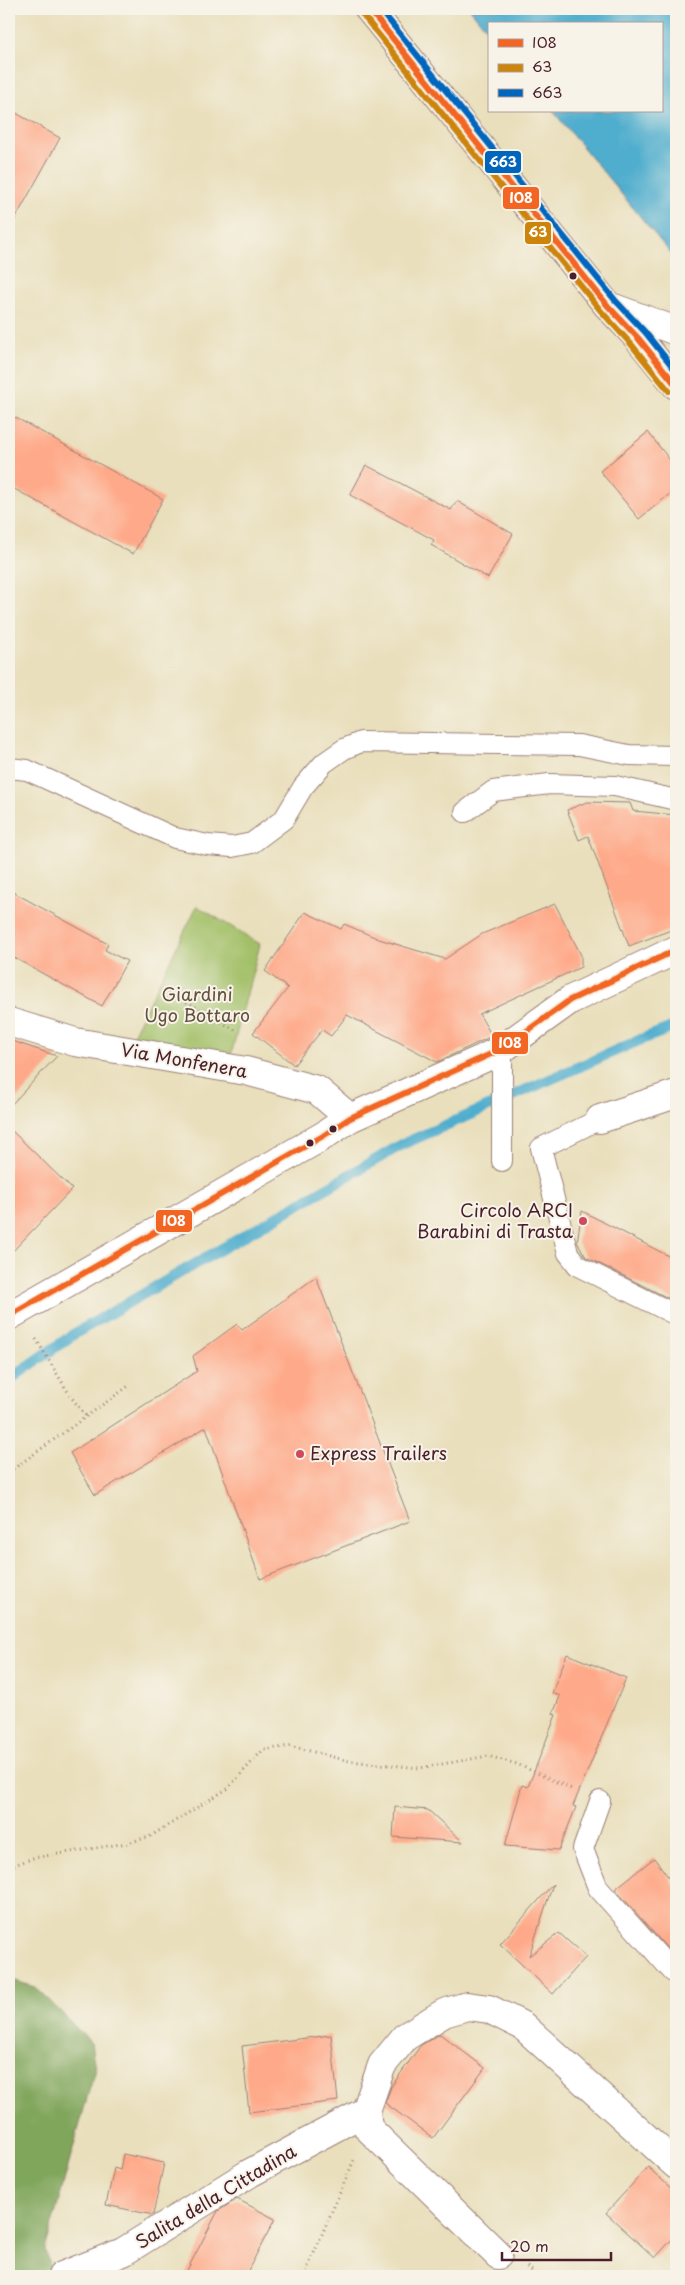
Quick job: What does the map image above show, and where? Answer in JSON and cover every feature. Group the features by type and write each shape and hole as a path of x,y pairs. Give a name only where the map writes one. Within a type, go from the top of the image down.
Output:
{"street":[{"path":"369,9 608,306 638,338 676,385"},
{"path":"608,306 676,331"},
{"path":"9,1316 314,1141 350,1118 502,1059 570,1000 676,950"},
{"name":"Via Monfenera","path":"9,1022 75,1042 246,1071 317,1090 350,1118"},
{"path":"600,1119 676,1094"},
{"path":"498,2255 367,2119 382,2065 405,2037 444,2013 467,2006 489,2009 524,2026 676,2165"},
{"name":"Salita della Cittadina","path":"62,2276 123,2252 250,2173 367,2119"}],"lane":[{"path":"9,768 27,770 175,838 208,845 232,847 252,844 284,819 303,788 324,763 344,749 361,742 579,745 629,755 674,756"},
{"path":"465,812 493,790 549,784 615,786 676,800"},
{"path":"502,1059 502,1162"},
{"path":"600,1119 541,1148 568,1253 578,1266 676,1315"},
{"path":"600,1802 583,1849 598,1888 674,1972 676,1970"}],"path":[{"path":"169,992 237,1031"},
{"path":"35,1338 71,1397 86,1416"},
{"path":"9,1472 130,1385"},
{"path":"9,1867 33,1858 148,1838 227,1789 263,1750 290,1746 349,1761 420,1768 488,1756 517,1764 600,1802"},
{"path":"304,2276 367,2119"}],"green space":[{"name":"Giardini Ugo Bottaro","path":"197,906 260,944 231,1055 129,1043"},
{"path":"9,1979 35,1987 91,2043 95,2069 45,2250 52,2276 9,2276"}],"water":[{"path":"470,9 676,9 676,260 554,112 662,112 662,22 488,22 488,31"}],"building":[{"path":"9,109 60,138 9,230"},
{"path":"9,414 163,499 133,554 9,486"},
{"path":"648,432 676,468 676,489 639,519 600,471"},
{"path":"366,465 451,510 457,501 513,534 488,578 431,545 434,540 350,495"},
{"path":"587,802 630,803 633,811 676,815 676,928 629,946 588,836 579,840 567,810"},
{"path":"9,890 108,944 105,950 127,961 102,1006 9,955"},
{"path":"555,904 581,955 581,967 479,1014 492,1036 437,1062 347,1015 331,1036 322,1030 294,1065 253,1033 288,988 265,971 305,912 341,929 344,924 379,939 445,959 482,934"},
{"path":"9,1040 57,1056 9,1107"},
{"path":"9,1128 72,1189 9,1255"},
{"path":"582,1211 676,1260 676,1302 586,1257 577,1242"},
{"name":"Express Trailers","path":"316,1277 410,1521 260,1579 206,1427 95,1495 70,1453 197,1371 193,1356 237,1324 242,1330"},
{"path":"567,1654 626,1678 573,1806 576,1807 559,1850 505,1846 522,1785 528,1787 556,1715 553,1714 560,1696 552,1693"},
{"path":"395,1807 428,1810 463,1842 393,1837"},
{"path":"654,1858 676,1887 676,1941 667,1948 615,1889"},
{"path":"553,1884 529,1956 559,1933 586,1957 553,1994 500,1944"},
{"path":"440,2034 485,2068 433,2138 385,2103 391,2087 421,2045"},
{"path":"331,2035 338,2101 249,2112 242,2046"},
{"path":"123,2154 164,2163 153,2215 106,2205 114,2168 120,2170"},
{"path":"648,2167 676,2193 676,2235 655,2258 606,2213"},
{"path":"237,2199 275,2219 245,2276 184,2276 218,2211"}],"waterway":[{"path":"9,1380 74,1334 403,1144 676,1026"}],"transit line":[{"name":"I08","path":"369,9 608,306 638,338 676,385"},
{"name":"663","path":"380,9 615,300 645,332 676,371"},
{"name":"63","path":"362,14 601,311 669,391"},
{"name":"I08","path":"9,1316 323,1136 350,1118 502,1049 570,1000 676,950"}],"place":[{"name":"Circolo ARCI Barabini di Trasta","path":"583,1221"},
{"name":"Express Trailers","path":"300,1454"}]}
